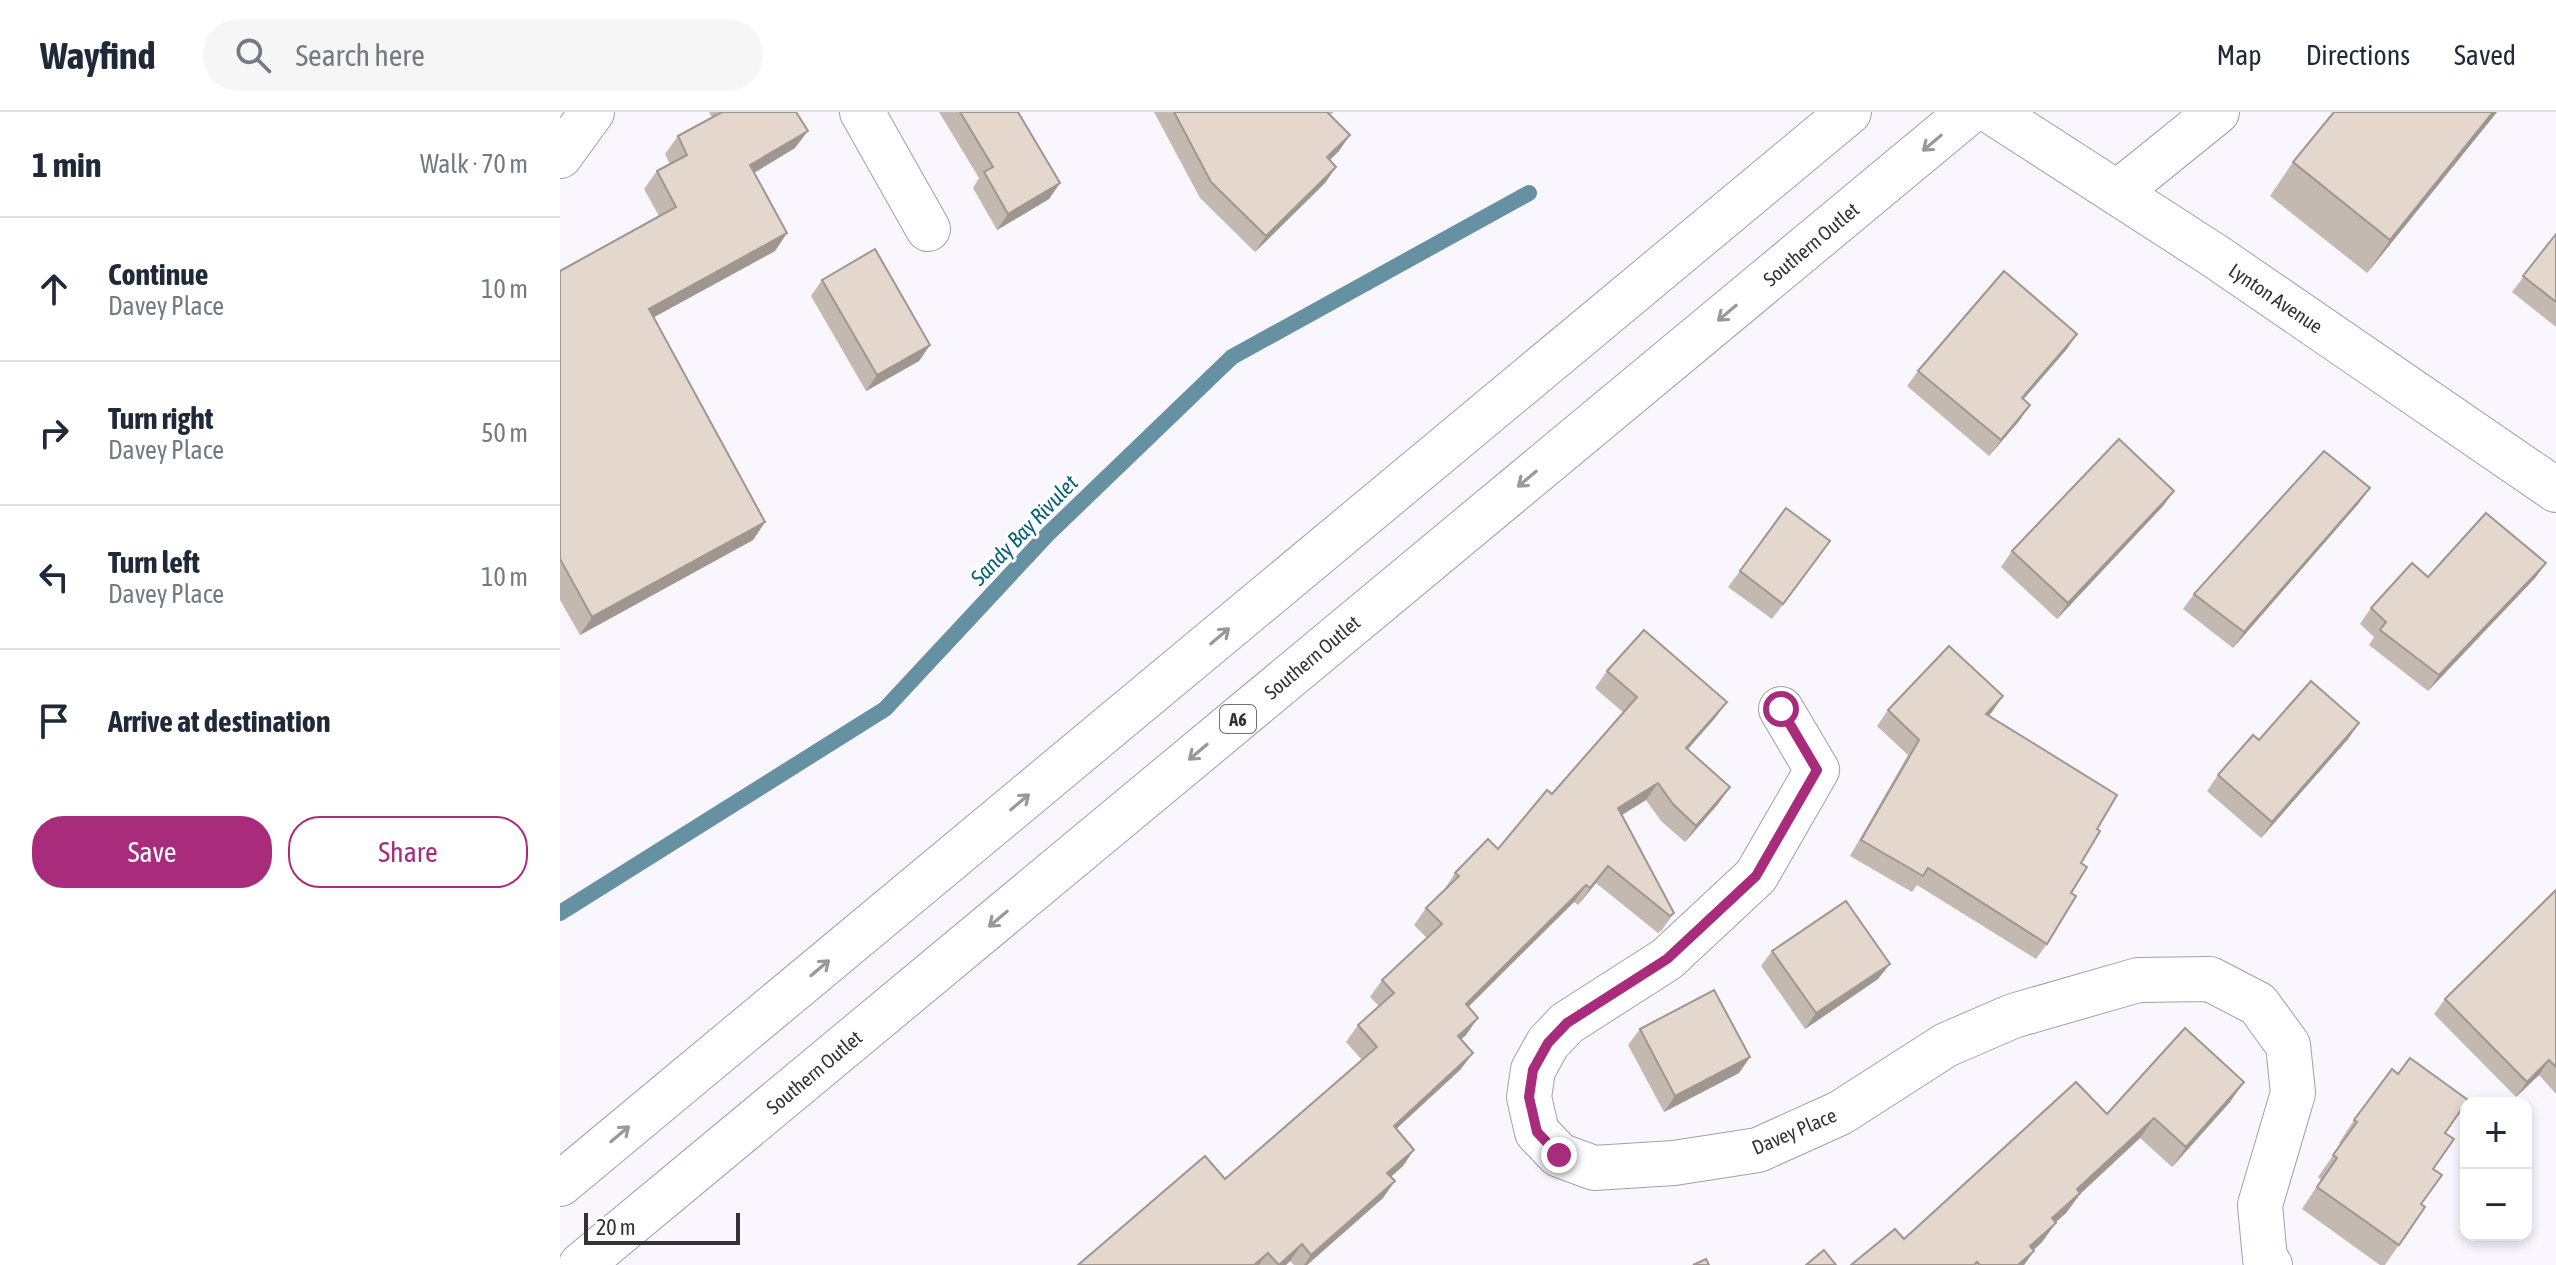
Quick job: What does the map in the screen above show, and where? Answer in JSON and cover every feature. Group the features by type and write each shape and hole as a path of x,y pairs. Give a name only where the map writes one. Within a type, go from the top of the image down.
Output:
{"main road":[{"path":"560,156 592,112"},
{"path":"862,112 928,229"},
{"name":"Southern Outlet","path":"581,1265 1969,112"},
{"name":"Lynton Avenue","path":"1992,112 2118,192 2556,490"},
{"path":"2118,192 2217,112"},
{"path":"560,1184 1837,122"},
{"name":"Davey Place","path":"1781,709 1817,770 1771,850 1756,876 1667,959 1567,1023 1548,1043 1533,1070 1529,1097 1537,1132 1559,1155 1594,1168 1674,1163 1758,1150 1840,1113 1946,1045 2013,1016 2138,980 2210,979 2258,1004 2288,1045 2293,1093 2260,1205 2265,1259 2270,1265"}],"building":[{"path":"722,112 796,112 808,131 750,165 787,233 649,309 765,522 592,617 560,559 560,271 676,207 657,171 687,155 678,136"},
{"path":"960,112 1018,112 1060,183 1008,214 984,172 993,167"},
{"path":"1174,112 1327,112 1350,135 1327,157 1336,167 1266,236 1211,182"},
{"path":"2334,112 2493,112 2390,240 2293,162"},
{"path":"2556,234 2556,302 2523,276"},
{"path":"875,249 930,345 877,375 822,280"},
{"path":"2004,271 2077,334 2022,398 2030,405 2001,440 1918,371"},
{"path":"2119,439 2174,491 2068,603 2012,551"},
{"path":"2324,451 2370,488 2244,632 2194,594"},
{"path":"1786,508 1830,541 1783,604 1740,571"},
{"path":"2486,513 2546,563 2439,675 2380,630 2386,622 2371,608 2412,563 2428,577"},
{"path":"1644,630 1727,702 1686,748 1730,787 1696,826 1673,804 1658,783 1618,808 1674,913 1670,916 1608,866 1590,888 1586,885 1466,1004 1478,1018 1458,1036 1473,1053 1394,1126 1414,1150 1387,1173 1395,1181 1311,1255 1302,1244 1279,1265 1268,1253 1254,1265 1078,1265 1205,1156 1225,1179 1377,1047 1358,1025 1394,993 1382,980 1442,924 1426,908 1459,876 1455,873 1488,839 1498,849 1547,790 1552,794 1637,697 1607,671"},
{"path":"1949,646 2003,696 1986,714 2117,795 2081,863 2087,867 2071,893 2076,896 2047,944 1928,868 1923,876 1861,840 1919,740 1888,710"},
{"path":"2311,681 2359,723 2272,822 2218,775 2253,735 2259,740"},
{"path":"2556,890 2556,1067 2549,1060 2527,1082 2445,999"},
{"path":"1846,901 1890,964 1816,1013 1772,951"},
{"path":"1714,990 1750,1057 1675,1096 1640,1029"},
{"path":"2185,1028 2244,1082 2186,1147 2154,1118 2077,1189 2080,1193 2052,1218 2056,1223 2030,1246 2034,1251 2018,1265 1980,1265 1977,1262 1974,1265 1851,1265 1895,1229 1904,1239 2076,1082 2107,1114"},
{"path":"2410,1058 2464,1097 2460,1097 2460,1111 2445,1133 2454,1139 2433,1169 2442,1175 2421,1204 2425,1207 2399,1245 2317,1187 2337,1158 2333,1155 2357,1122 2354,1120 2392,1069 2398,1074"},
{"path":"1824,1250 1836,1265 1806,1265"},
{"path":"1706,1259 1709,1265 1693,1265"}],"waterway":[{"name":"Sandy Bay Rivulet","path":"560,913 885,709 1047,535 1232,357 1529,193"}],"route":[{"path":"1559,1155 1537,1132 1529,1097 1533,1070 1548,1043 1567,1023 1667,959 1756,876 1817,770 1781,709"}]}
